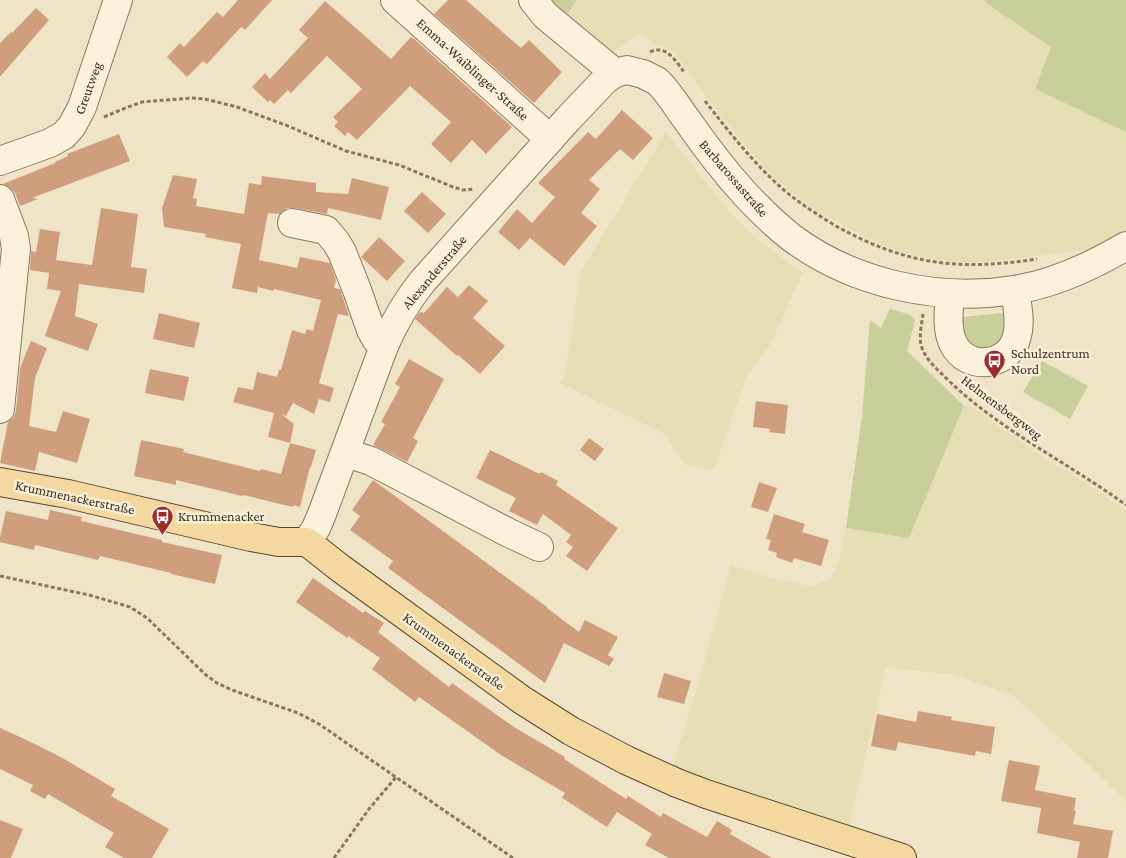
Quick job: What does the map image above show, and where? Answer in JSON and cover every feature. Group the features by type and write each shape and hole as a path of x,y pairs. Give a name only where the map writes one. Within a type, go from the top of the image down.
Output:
{"main road":[{"name":"Krummenackerstraße","path":"0,482 68,494 251,537 279,542 307,542 522,700 571,731 601,747 661,776 706,794 902,858"}],"street":[{"name":"Greutweg","path":"0,161 58,139 76,121 118,0"},
{"name":"Emma-Waiblinger-Straße","path":"395,0 550,139"},
{"path":"533,0 552,21 619,72"},
{"name":"Barbarossastraße","path":"619,72 632,71 654,78 661,84 731,178 767,216 792,238 816,254 853,272 898,286 938,292 973,294 1015,290 1038,285 1071,274 1126,246"},
{"name":"Alexanderstraße","path":"307,542 322,514 384,346 395,322 419,286 550,139 600,84 619,72"},
{"path":"0,198 16,244 0,409"},
{"path":"292,223 323,230 334,239 344,258 370,330 384,346"},
{"path":"938,292 950,334 960,354 976,362 988,363 1008,353 1015,343 1018,330 1015,290"},
{"path":"346,452 371,461 539,547"}],"path":[{"path":"619,72 650,52 659,49 672,57 686,76"},
{"path":"69,130 142,102 190,98 206,99 237,107 346,151 398,164 453,188 468,190 477,188"},
{"path":"702,98 758,166 786,192 818,216 862,240 916,259 951,264 988,265 1038,259"},
{"name":"Helmensbergweg","path":"938,292 920,342 924,353 935,367 973,402 1008,429 1067,465 1126,505"},
{"path":"0,576 89,595 130,607 147,618 217,683 310,719 513,858"},
{"path":"334,858 369,809 396,778"}],"shaded area":[{"path":"577,0 985,0 1051,47 1035,89 1126,132 1126,229 1115,237 1087,250 985,262 950,261 917,256 880,244 820,213 775,178 704,95 675,53 667,47 651,43 642,32 609,55 563,20"},
{"path":"666,132 727,209 748,231 803,273 770,345 747,376 713,471 685,464 665,434 560,383 565,375 581,271"},
{"path":"964,406 971,406 1035,452 1126,510 1126,801 1014,696 952,674 886,668 849,826 762,800 673,767 731,565 776,579 810,586 830,580 839,559 846,528 909,538"}],"green space":[{"path":"542,0 577,0 563,20"},
{"path":"985,0 1126,0 1126,132 1035,89 1051,47 985,2"},
{"path":"890,309 908,314 914,318 915,321 907,351 964,406 909,538 846,528 862,417 870,320 881,328"},
{"path":"1002,313 1007,326 999,346 979,352 962,338 962,320 964,317"},
{"path":"1042,361 1088,386 1070,419 1023,392"}],"building":[{"path":"238,0 272,0 245,30 241,27 207,64 203,61 187,77 167,57 180,43 184,47 217,12 223,17"},
{"path":"448,0 466,0 521,48 529,40 562,72 534,103 434,14"},
{"path":"325,1 391,59 411,37 413,38 512,127 486,154 472,140 451,163 431,144 451,122 410,86 357,140 348,132 345,136 334,126 338,122 333,117 362,89 327,56 291,93 288,90 274,104 270,100 268,102 252,87 265,73 270,79 308,38 299,30"},
{"path":"36,8 49,20 0,77 0,43"},
{"path":"622,110 653,138 633,160 620,149 589,180 600,189 581,213 597,226 564,266 530,238 519,250 498,232 517,209 532,223 555,197 538,183 588,132 596,139"},
{"path":"119,134 130,161 32,198 38,199 20,206 15,193 10,187 3,184 55,163 68,156 67,154"},
{"path":"173,175 197,179 193,198 197,199 196,206 244,214 249,183 261,185 262,176 316,183 316,192 348,194 352,178 389,187 381,220 328,208 327,214 295,208 287,208 280,214 268,213 259,260 297,268 300,257 330,263 336,280 334,288 340,289 349,316 338,314 319,383 334,388 330,402 319,399 314,414 293,403 286,416 281,414 294,424 290,443 268,437 274,413 233,402 238,387 253,390 257,372 277,377 279,370 281,370 292,330 305,334 307,329 313,331 321,300 274,289 273,291 258,287 257,293 232,288 241,244 205,237 206,234 164,227 162,208"},
{"path":"422,192 446,214 428,233 404,211"},
{"path":"101,208 138,214 131,267 147,269 144,293 79,284 75,316 98,324 88,351 45,336 61,291 47,289 49,273 30,270 31,251 36,252 40,229 60,232 56,260 92,265"},
{"path":"379,237 405,261 387,281 361,257"},
{"path":"469,285 488,301 473,318 505,346 480,374 415,319 420,312 424,313 447,287 458,297"},
{"path":"159,313 200,323 194,348 153,339"},
{"path":"31,341 47,348 35,378 29,426 56,432 63,411 90,419 77,463 39,452 35,471 0,463 8,422 13,418 16,411 20,368"},
{"path":"409,359 444,379 413,438 418,441 407,462 373,445 385,424 381,422 400,387 395,384"},
{"path":"150,369 189,377 184,401 145,393"},
{"path":"756,401 788,405 785,434 769,432 770,429 753,427"},
{"path":"589,438 604,449 595,461 580,450"},
{"path":"141,440 184,449 183,452 260,471 261,469 281,474 290,443 316,450 300,507 294,505 293,507 176,480 176,485 134,476"},
{"path":"490,450 558,481 556,485 618,528 587,571 566,556 573,547 566,542 571,535 543,514 537,525 509,511 516,498 476,478"},
{"path":"373,480 579,632 585,620 618,637 608,655 614,659 609,666 564,643 545,683 388,568 393,561 350,530 360,516 352,510"},
{"path":"759,482 777,488 768,512 751,507"},
{"path":"50,510 82,517 81,521 222,555 215,584 100,556 98,560 35,545 34,550 0,542 6,511 48,520"},
{"path":"774,514 805,524 802,532 829,540 821,566 794,558 792,563 776,557 777,553 768,550 771,540 766,539"},
{"path":"313,578 363,613 365,611 384,623 378,632 449,687 452,683 514,727 565,757 564,759 626,799 628,796 661,817 663,813 707,837 717,821 732,830 730,834 772,858 669,858 645,845 652,834 617,812 607,827 562,798 565,793 501,755 419,697 415,702 372,669 380,658 348,636 347,638 296,602"},
{"path":"664,673 691,681 684,704 657,697"},
{"path":"918,711 952,717 951,720 995,727 991,754 976,751 975,756 898,742 896,751 871,746 877,714 916,722"},
{"path":"0,728 59,756 115,789 111,796 169,829 152,858 124,858 105,847 114,833 48,794 45,799 30,791 33,785 0,769"},
{"path":"1009,760 1040,766 1035,790 1076,798 1073,824 1113,831 1108,858 1077,858 1080,842 1037,833 1041,808 1001,801"},
{"path":"0,820 23,829 11,858 0,858"}],"place":[{"name":"Schulzentrum Nord","path":"995,380"},
{"name":"Krummenacker","path":"162,535"}]}
